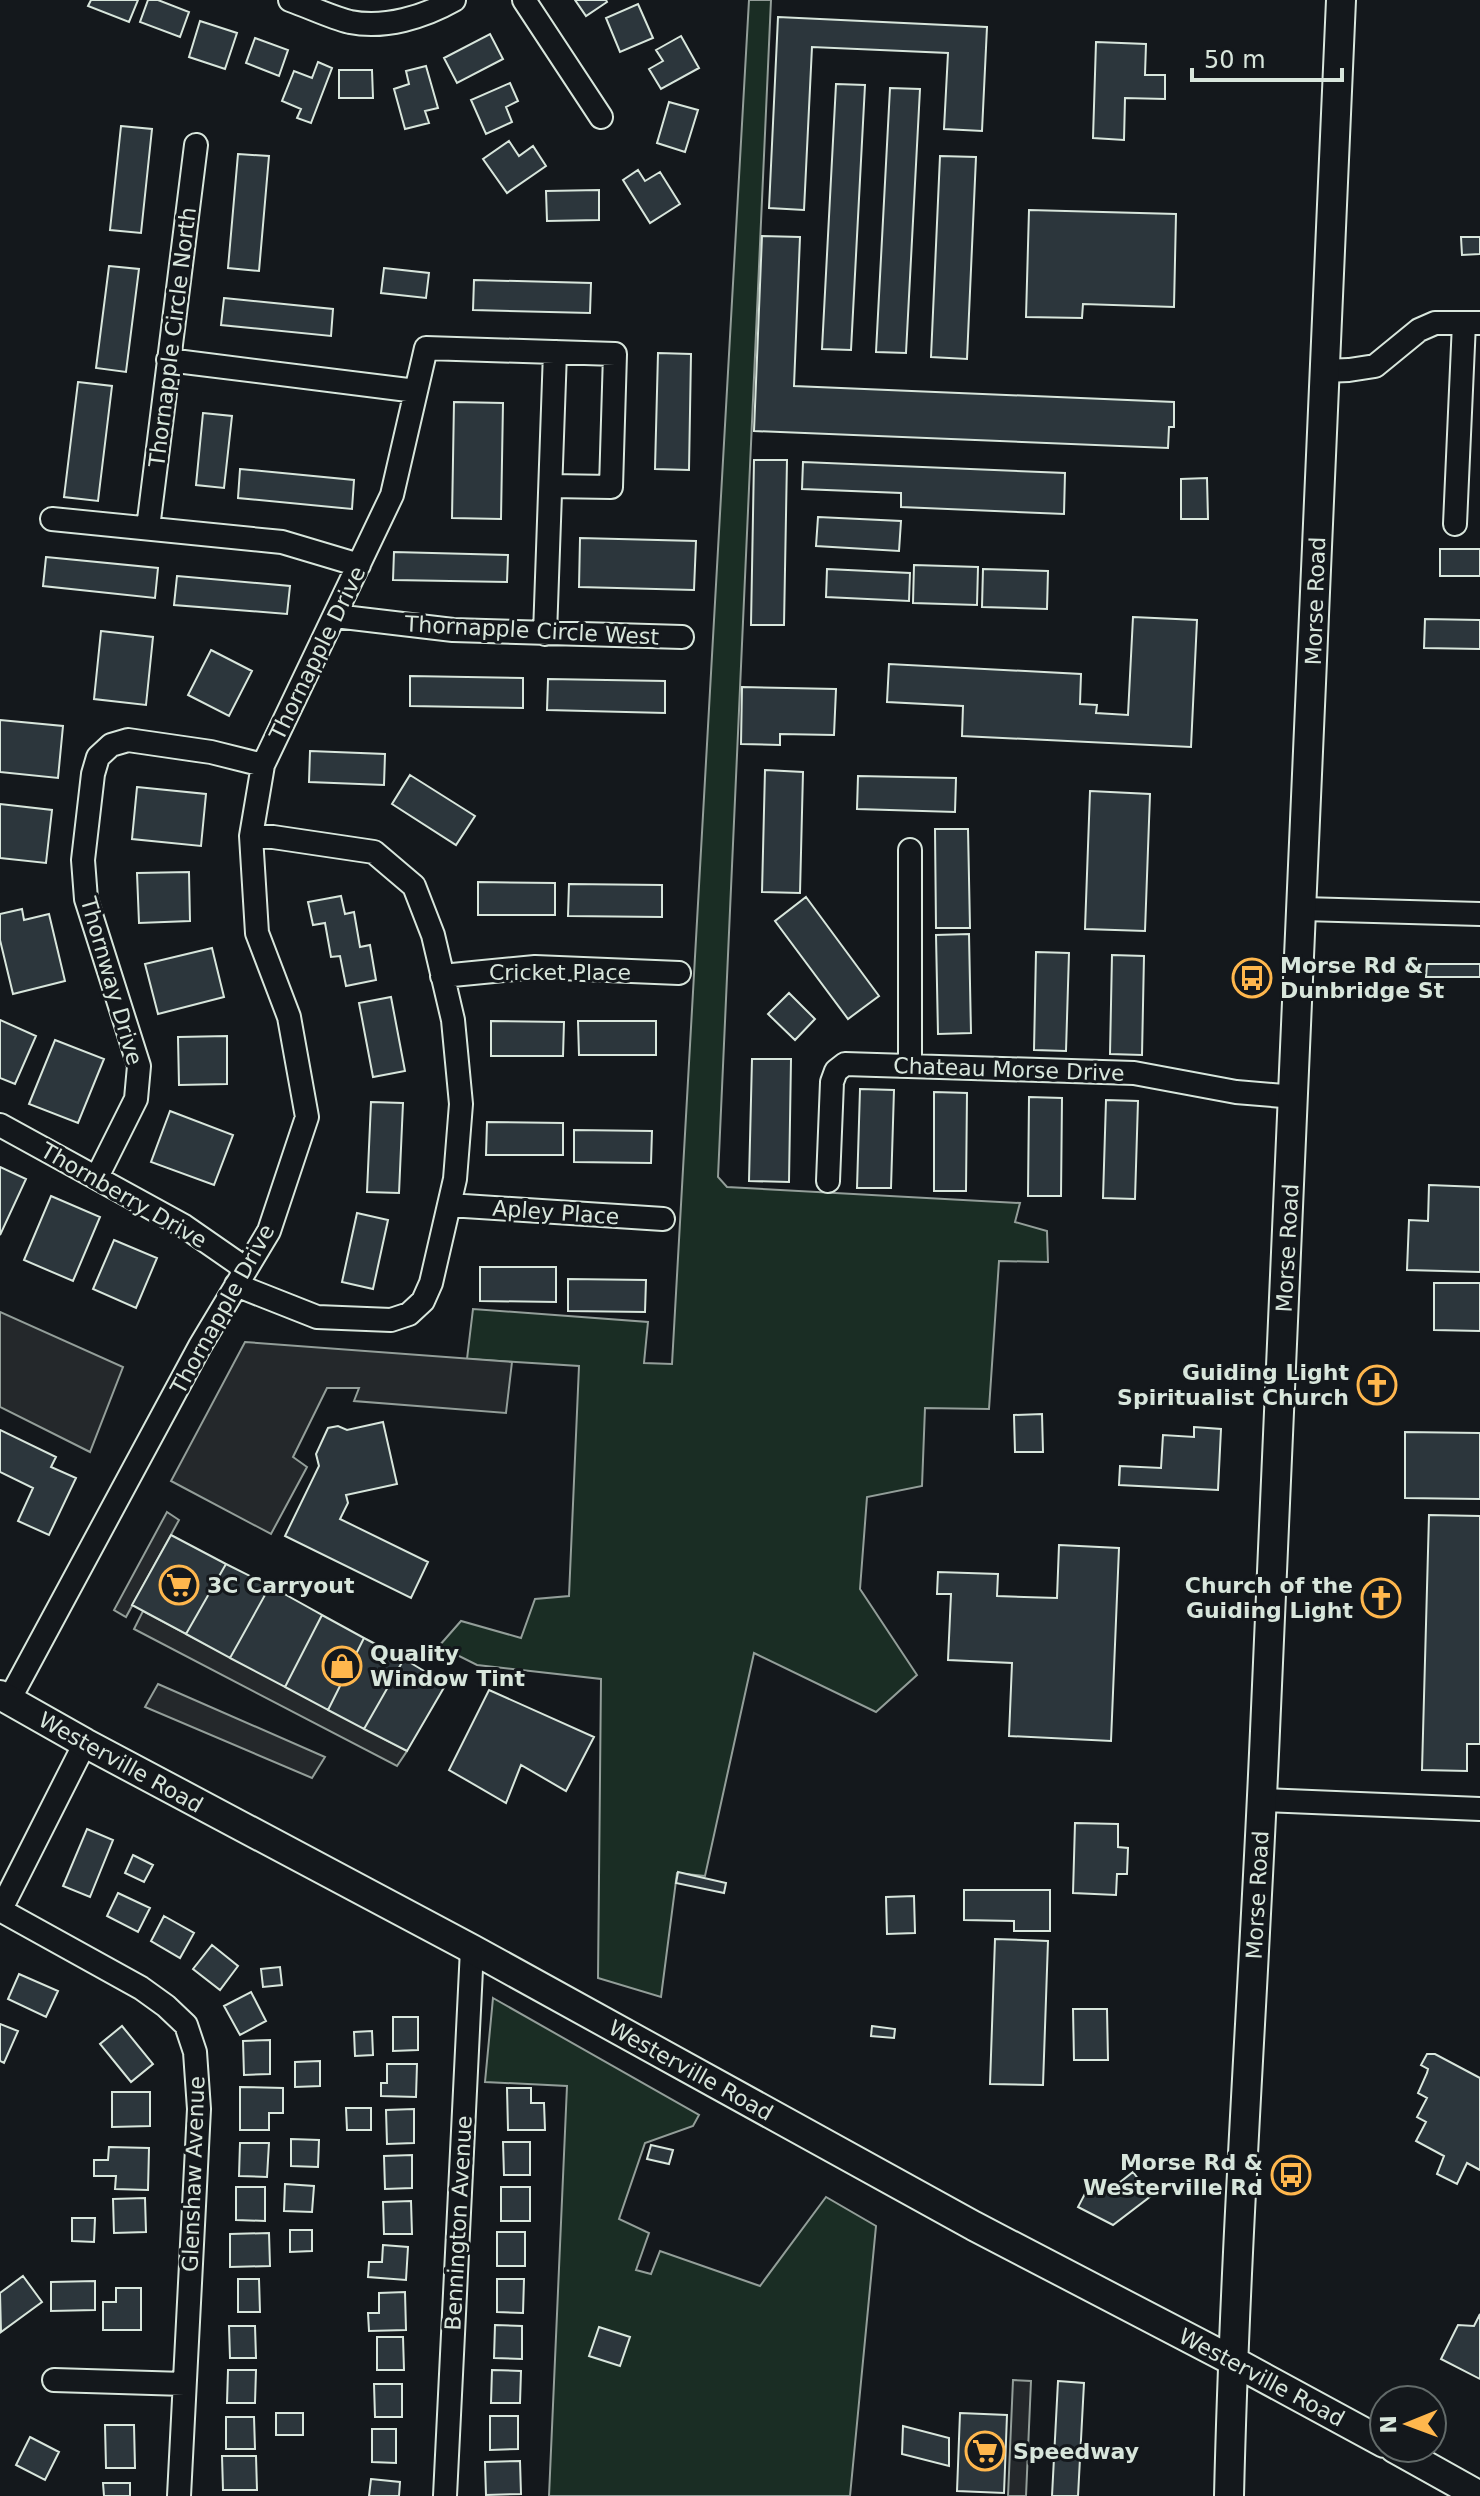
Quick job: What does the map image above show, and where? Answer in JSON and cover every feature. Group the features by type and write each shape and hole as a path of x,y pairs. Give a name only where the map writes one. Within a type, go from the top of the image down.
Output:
{"main road":[{"name":"Morse Road","path":"1229,2496 1243,2129 1262,1800 1295,1097 1323,371 1341,0"},
{"name":"Westerville Road","path":"4,1697 472,1949 974,2226 1368,2434"},
{"path":"1423,2464 1480,2496"}],"street":[{"path":"290,0 352,22 385,23 429,14 454,0"},
{"path":"524,0 601,117"},
{"name":"Thornapple Circle North","path":"148,528 196,145"},
{"path":"1323,371 1375,366 1419,330 1435,323 1472,323 1455,524"},
{"name":"Thornapple Drive","path":"4,1697 200,1346 269,1231 307,1117 289,1017 257,933 251,836 263,765 392,495 426,348 555,352"},
{"path":"545,634 555,352 615,354 611,487 552,486"},
{"path":"168,360 416,391"},
{"path":"52,519 282,542 359,565"},
{"name":"Thornapple Circle West","path":"335,616 453,630 682,637"},
{"name":"Thornway Drive","path":"97,1177 136,1099 139,1066 86,899 83,860 93,774 98,757 111,745 128,740 211,752 263,765"},
{"path":"251,836 374,852 414,886 433,935 453,1020 461,1104 455,1179 449,1205"},
{"path":"910,850 910,1066"},
{"path":"1303,909 1480,914"},
{"name":"Cricket Place","path":"442,976 535,967 679,973"},
{"name":"Chateau Morse Drive","path":"828,1181 832,1082 836,1071 845,1064 1134,1073 1236,1092 1295,1097"},
{"name":"Thornberry Drive","path":"0,1125 184,1226 241,1277 317,1317 391,1320 409,1314 423,1301 431,1283 449,1205"},
{"name":"Apley Place","path":"449,1205 663,1219"},
{"path":"0,1911 85,1743"},
{"path":"1262,1800 1480,1809"},
{"name":"Glenshaw Avenue","path":"0,1911 141,1988 166,2006 186,2025 195,2052 199,2109 179,2496"},
{"name":"Bennington Avenue","path":"445,2496 472,1949"},
{"path":"54,2380 184,2384"}],"green space":[{"path":"749,0 771,0 718,1177 727,1187 1020,1203 1015,1222 1047,1231 1048,1262 999,1261 989,1409 925,1408 922,1486 867,1497 860,1589 917,1675 876,1712 754,1653 705,1876 677,1873 661,1997 598,1978 601,1679 477,1665 439,1646 461,1621 521,1638 535,1599 569,1596 579,1366 467,1359 473,1309 648,1322 644,1363 672,1364"},
{"path":"493,1998 699,2115 693,2126 645,2143 619,2219 649,2233 636,2270 651,2274 660,2251 760,2286 826,2197 876,2226 850,2496 549,2496 567,2086 485,2082"}],"shaded area":[{"path":"0,1312 123,1367 90,1452 0,1407"},
{"path":"245,1342 512,1362 506,1413 354,1401 359,1388 327,1388 293,1457 307,1467 271,1534 171,1481"},
{"path":"167,1512 179,1520 126,1617 114,1610"},
{"path":"143,1611 407,1751 397,1766 134,1629"},
{"path":"158,1684 325,1757 312,1778 145,1707"},
{"path":"1013,2380 1031,2381 1026,2496 1008,2496"}],"building":[{"path":"91,0 138,0 129,22 88,6"},
{"path":"148,0 158,0 189,12 180,37 140,22"},
{"path":"575,0 606,0 607,2 586,16"},
{"path":"638,4 653,38 620,52 606,18"},
{"path":"778,17 987,27 982,131 944,129 948,53 812,47 804,210 769,208"},
{"path":"200,21 237,33 225,69 189,57"},
{"path":"490,34 503,59 457,83 444,58"},
{"path":"681,36 699,68 661,89 649,69 663,61 656,50"},
{"path":"255,38 288,50 279,76 246,63"},
{"path":"1096,42 1146,44 1145,75 1165,75 1165,99 1125,98 1124,140 1093,138"},
{"path":"318,62 332,68 311,123 297,118 301,109 282,101 294,71 312,78"},
{"path":"426,66 438,108 425,111 429,123 405,129 394,89 409,84 406,71"},
{"path":"339,70 372,70 373,98 339,98"},
{"path":"510,83 518,101 506,107 512,122 486,134 471,100"},
{"path":"836,84 865,85 851,350 822,349"},
{"path":"890,88 920,89 906,353 876,352"},
{"path":"669,102 698,110 685,152 657,143"},
{"path":"121,126 152,129 141,233 110,230"},
{"path":"509,141 519,156 533,146 546,166 507,193 483,159"},
{"path":"238,154 269,156 259,271 228,268"},
{"path":"940,156 976,157 967,359 931,357"},
{"path":"638,170 645,181 660,172 680,204 650,223 623,180"},
{"path":"599,190 599,220 547,221 546,191"},
{"path":"1029,210 1176,214 1174,307 1083,304 1082,318 1026,317"},
{"path":"762,236 800,237 794,386 1174,402 1174,427 1169,427 1168,448 754,431"},
{"path":"1461,237 1480,237 1480,254 1462,255"},
{"path":"109,266 139,269 126,372 96,368"},
{"path":"384,268 429,273 426,298 381,293"},
{"path":"474,280 591,283 590,313 473,310"},
{"path":"224,298 333,309 331,336 221,325"},
{"path":"658,353 691,354 689,470 655,469"},
{"path":"78,382 112,386 98,501 64,497"},
{"path":"454,402 503,403 501,519 452,518"},
{"path":"203,413 232,416 224,488 196,485"},
{"path":"754,460 787,460 784,625 751,625"},
{"path":"803,462 1065,473 1064,514 901,507 901,493 802,489"},
{"path":"240,469 354,480 352,509 238,498"},
{"path":"1207,478 1208,519 1181,519 1181,479"},
{"path":"818,517 901,521 899,551 816,546"},
{"path":"580,538 696,541 694,590 579,587"},
{"path":"1440,549 1480,549 1480,576 1440,576"},
{"path":"394,552 508,555 507,582 393,580"},
{"path":"46,557 158,568 155,598 43,586"},
{"path":"914,565 978,567 977,605 913,603"},
{"path":"827,569 910,573 909,601 826,597"},
{"path":"983,569 1048,571 1047,609 982,607"},
{"path":"177,576 290,586 287,614 174,605"},
{"path":"1133,617 1197,620 1191,747 962,736 963,706 887,702 889,664 1081,674 1080,704 1097,705 1096,713 1128,715"},
{"path":"1425,619 1480,620 1480,649 1424,648"},
{"path":"101,631 153,637 146,705 94,699"},
{"path":"211,650 252,671 229,716 188,695"},
{"path":"410,676 523,678 523,708 410,706"},
{"path":"548,679 665,681 665,713 547,710"},
{"path":"742,687 836,689 834,735 780,734 780,745 741,744"},
{"path":"0,720 63,726 58,778 0,772"},
{"path":"310,751 385,754 384,785 309,782"},
{"path":"765,770 803,772 800,893 762,892"},
{"path":"410,775 475,816 456,845 392,804"},
{"path":"858,776 956,778 955,812 857,809"},
{"path":"137,787 206,794 201,846 132,839"},
{"path":"1090,791 1150,794 1145,931 1085,929"},
{"path":"0,804 52,810 46,863 0,858"},
{"path":"935,829 968,829 970,928 936,928"},
{"path":"189,872 190,921 139,923 137,873"},
{"path":"478,882 555,883 555,915 478,915"},
{"path":"569,884 662,885 662,917 568,916"},
{"path":"341,896 345,914 354,912 360,947 370,945 376,980 346,986 340,956 331,957 325,923 313,925 308,902"},
{"path":"806,897 879,996 848,1019 775,921"},
{"path":"22,909 24,920 49,914 65,981 13,994 0,940 0,914"},
{"path":"969,934 971,1033 938,1034 936,935"},
{"path":"212,948 224,997 158,1014 145,964"},
{"path":"1036,952 1069,953 1066,1051 1034,1050"},
{"path":"1112,955 1144,956 1142,1055 1110,1054"},
{"path":"1427,964 1480,964 1480,977 1426,977"},
{"path":"789,993 815,1019 795,1040 768,1014"},
{"path":"391,997 405,1071 373,1077 359,1003"},
{"path":"0,1020 36,1036 15,1084 0,1078"},
{"path":"491,1021 564,1022 563,1056 491,1056"},
{"path":"578,1021 656,1021 656,1055 579,1055"},
{"path":"227,1036 227,1084 179,1085 178,1037"},
{"path":"55,1040 104,1059 78,1123 29,1104"},
{"path":"752,1059 791,1059 789,1182 749,1181"},
{"path":"860,1089 894,1090 891,1188 857,1188"},
{"path":"934,1092 967,1093 966,1191 934,1191"},
{"path":"1029,1097 1062,1098 1061,1196 1028,1196"},
{"path":"1106,1100 1138,1101 1135,1199 1103,1198"},
{"path":"371,1102 403,1103 399,1193 367,1192"},
{"path":"170,1111 233,1135 214,1185 151,1162"},
{"path":"487,1122 563,1123 563,1155 486,1155"},
{"path":"574,1130 652,1131 651,1163 574,1162"},
{"path":"0,1167 26,1179 0,1235"},
{"path":"1429,1185 1480,1187 1480,1272 1407,1270 1409,1220 1428,1221"},
{"path":"51,1196 100,1217 73,1281 24,1260"},
{"path":"357,1213 388,1220 373,1289 342,1282"},
{"path":"114,1240 157,1258 136,1308 93,1289"},
{"path":"480,1267 556,1267 556,1302 480,1301"},
{"path":"568,1279 646,1280 645,1312 568,1311"},
{"path":"1434,1283 1480,1283 1480,1331 1434,1330"},
{"path":"1042,1414 1043,1452 1015,1452 1014,1415"},
{"path":"383,1422 397,1484 346,1495 348,1503 340,1519 428,1562 411,1598 285,1536 319,1466 316,1454 328,1428 338,1426 347,1430"},
{"path":"1194,1427 1221,1429 1218,1490 1119,1485 1120,1466 1161,1468 1163,1435 1194,1437"},
{"path":"0,1430 56,1457 51,1467 76,1478 49,1535 18,1521 33,1488 0,1472"},
{"path":"1405,1432 1480,1433 1480,1499 1405,1498"},
{"path":"1429,1515 1480,1516 1480,1744 1467,1744 1467,1771 1422,1770"},
{"name":"3C Carryout","path":"171,1535 226,1564 186,1634 132,1605"},
{"path":"1059,1545 1119,1548 1111,1741 1009,1736 1012,1663 948,1660 951,1594 937,1594 938,1572 998,1574 997,1596 1057,1598"},
{"path":"226,1564 270,1586 230,1658 186,1634"},
{"path":"270,1586 322,1615 285,1687 230,1658"},
{"path":"322,1615 364,1638 328,1710 285,1687"},
{"path":"364,1638 404,1659 364,1729 328,1710"},
{"path":"404,1659 446,1684 407,1751 364,1729"},
{"path":"489,1690 594,1737 566,1791 521,1765 506,1803 449,1770"},
{"path":"1075,1823 1118,1824 1118,1847 1128,1848 1127,1874 1117,1874 1116,1895 1073,1893"},
{"path":"87,1829 113,1840 90,1897 63,1886"},
{"path":"133,1855 153,1865 144,1882 125,1873"},
{"path":"678,1872 726,1883 724,1893 676,1883"},
{"path":"964,1890 1050,1890 1050,1931 1014,1931 1014,1921 964,1920"},
{"path":"118,1893 150,1908 138,1932 107,1916"},
{"path":"914,1896 915,1933 887,1934 886,1897"},
{"path":"164,1916 194,1933 180,1958 151,1941"},
{"path":"995,1939 1048,1941 1043,2085 990,2084"},
{"path":"212,1945 238,1966 220,1990 193,1969"},
{"path":"280,1967 282,1985 263,1987 261,1969"},
{"path":"19,1974 58,1991 46,2017 8,1999"},
{"path":"251,1992 266,2021 240,2035 224,2006"},
{"path":"1073,2009 1107,2009 1108,2060 1074,2060"},
{"path":"393,2017 418,2017 418,2050 393,2051"},
{"path":"0,2024 18,2031 4,2063 0,2061"},
{"path":"122,2026 153,2064 131,2082 100,2044"},
{"path":"872,2026 895,2029 894,2038 871,2036"},
{"path":"372,2031 373,2055 355,2056 354,2032"},
{"path":"270,2040 270,2074 244,2075 243,2041"},
{"path":"1427,2054 1435,2054 1480,2078 1480,2170 1467,2163 1457,2184 1437,2174 1444,2156 1416,2141 1426,2122 1417,2117 1427,2098 1418,2093 1428,2069 1421,2065"},
{"path":"320,2061 320,2086 295,2087 295,2062"},
{"path":"387,2064 417,2064 416,2097 381,2096 381,2083 387,2083"},
{"path":"240,2087 283,2088 283,2113 269,2113 269,2130 240,2130"},
{"path":"507,2088 531,2088 531,2103 544,2103 545,2130 508,2130"},
{"path":"112,2092 150,2092 150,2126 112,2127"},
{"path":"346,2108 371,2108 371,2130 347,2130"},
{"path":"414,2109 414,2143 387,2144 386,2110"},
{"path":"291,2139 319,2140 318,2167 291,2166"},
{"path":"503,2142 530,2142 530,2175 504,2175"},
{"path":"240,2143 269,2143 267,2177 239,2176"},
{"path":"651,2145 673,2150 669,2164 647,2159"},
{"path":"109,2147 149,2148 148,2190 115,2189 116,2176 94,2176 94,2160 108,2160"},
{"path":"412,2155 412,2188 385,2189 384,2156"},
{"path":"1133,2172 1151,2196 1113,2225 1078,2207 1089,2186 1105,2194"},
{"path":"285,2184 314,2186 312,2212 284,2211"},
{"path":"236,2187 265,2187 265,2221 236,2220"},
{"path":"501,2187 530,2187 530,2221 501,2221"},
{"path":"145,2198 146,2232 114,2233 113,2199"},
{"path":"411,2201 412,2234 384,2234 383,2202"},
{"path":"72,2218 95,2218 94,2242 72,2241"},
{"path":"290,2230 312,2230 312,2251 290,2252"},
{"path":"497,2232 525,2232 525,2266 497,2266"},
{"path":"269,2233 270,2266 230,2267 230,2234"},
{"path":"383,2245 408,2247 406,2280 368,2277 369,2262 382,2262"},
{"path":"23,2276 42,2302 1,2332 0,2293"},
{"path":"238,2279 259,2279 260,2312 238,2312"},
{"path":"497,2279 524,2279 523,2313 497,2312"},
{"path":"95,2281 95,2310 51,2311 51,2282"},
{"path":"116,2288 141,2288 141,2330 103,2330 103,2302 116,2302"},
{"path":"405,2292 406,2330 369,2331 368,2313 379,2313 379,2293"},
{"path":"1480,2314 1480,2379 1441,2359 1458,2325 1474,2326"},
{"path":"495,2325 522,2326 522,2359 494,2358"},
{"path":"229,2326 255,2326 256,2358 230,2358"},
{"path":"599,2327 630,2337 620,2366 589,2356"},
{"path":"377,2337 403,2337 404,2370 377,2370"},
{"path":"228,2370 256,2370 255,2403 227,2403"},
{"path":"492,2370 521,2371 520,2403 491,2403"},
{"path":"1058,2381 1084,2383 1078,2496 1052,2496"},
{"path":"374,2384 402,2384 402,2417 375,2417"},
{"path":"276,2413 303,2413 303,2435 276,2435"},
{"path":"960,2413 1007,2415 1004,2493 957,2491"},
{"path":"490,2416 518,2416 518,2449 490,2450"},
{"path":"226,2417 254,2417 255,2449 226,2449"},
{"path":"105,2425 134,2425 135,2468 106,2468"},
{"path":"903,2426 949,2438 949,2466 902,2454"},
{"path":"372,2429 396,2429 396,2463 372,2462"},
{"path":"30,2437 59,2452 45,2480 16,2465"},
{"path":"222,2456 256,2456 257,2490 223,2490"},
{"path":"520,2461 521,2494 486,2495 485,2462"},
{"path":"371,2479 400,2482 399,2496 369,2496"},
{"path":"103,2483 130,2483 130,2496 104,2496"}],"place":[{"name":"Morse Rd & Dunbridge St","path":"1252,978"},
{"name":"Guiding Light Spiritualist Church","path":"1377,1385"},
{"name":"3C Carryout","path":"179,1585"},
{"name":"Church of the Guiding Light","path":"1381,1598"},
{"name":"Quality Window Tint","path":"342,1666"},
{"name":"Morse Rd & Westerville Rd","path":"1291,2175"},
{"name":"Speedway","path":"985,2451"}]}
